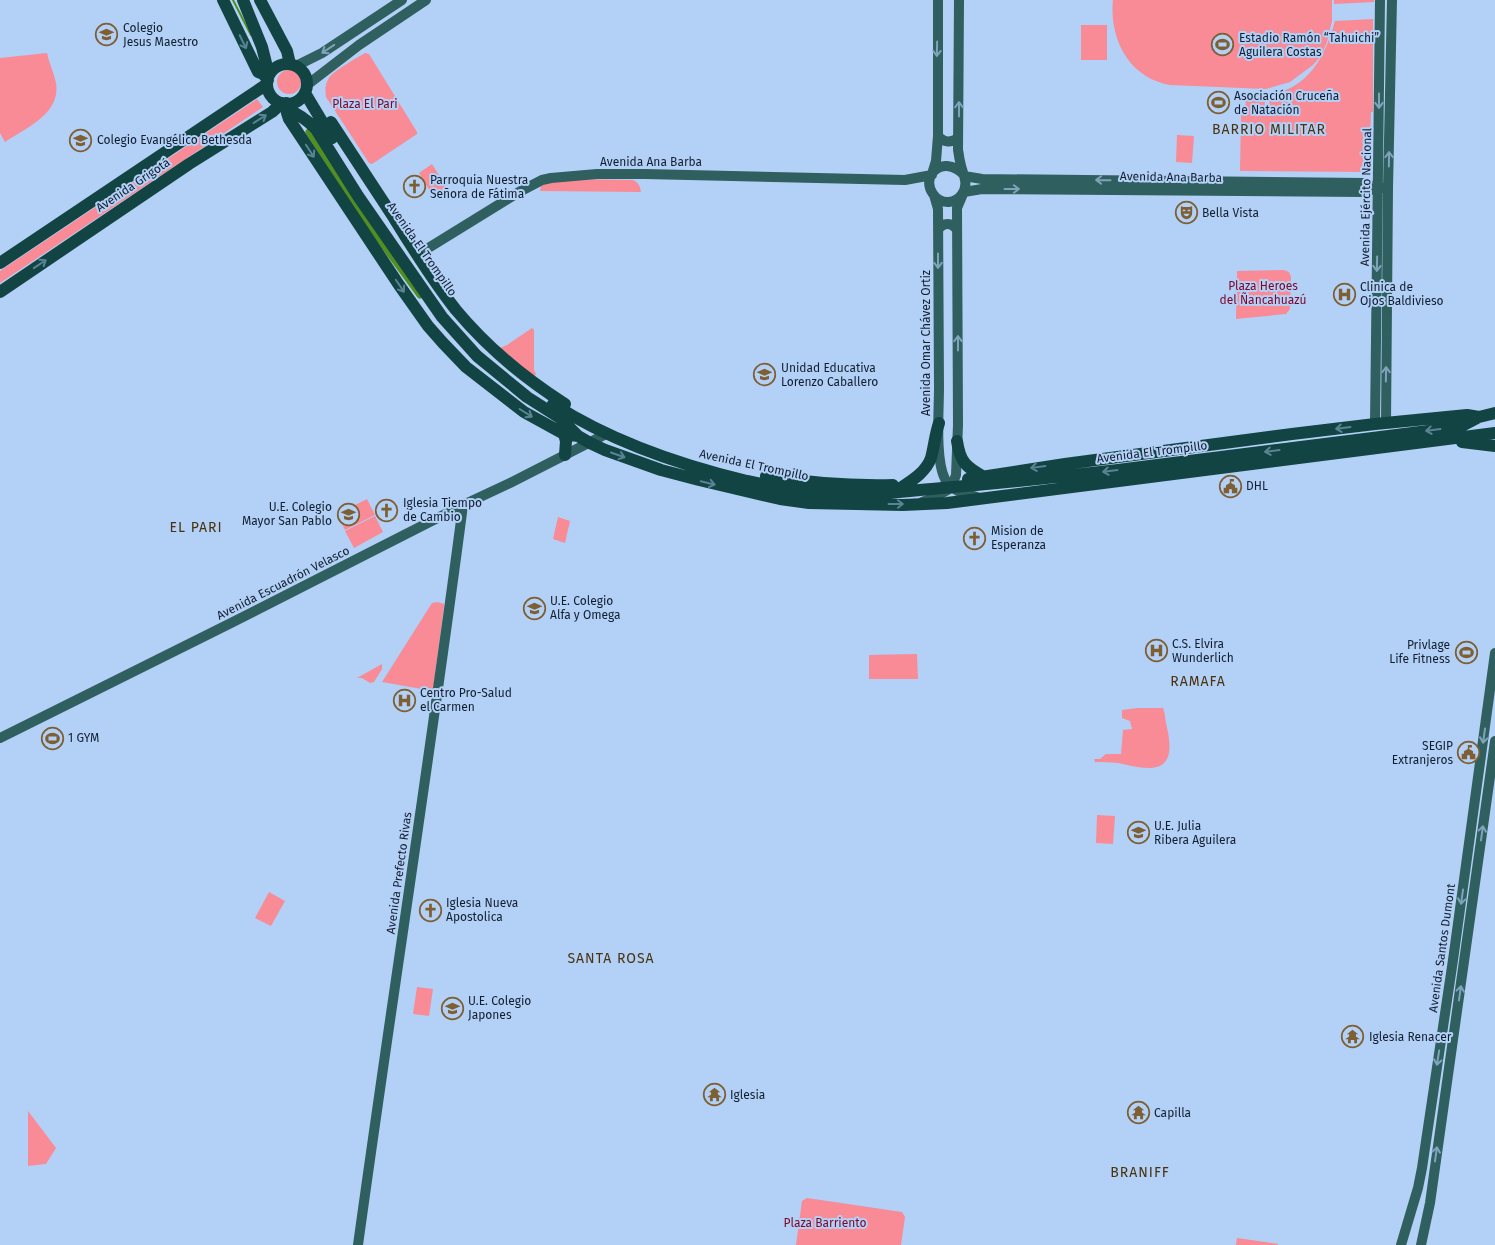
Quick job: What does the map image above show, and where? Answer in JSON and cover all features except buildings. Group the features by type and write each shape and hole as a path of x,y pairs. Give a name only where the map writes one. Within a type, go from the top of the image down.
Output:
{"main road":[{"path":"223,0 258,72 266,79"},
{"path":"243,0 262,47 266,63 266,79 272,96 285,105 292,103 297,100 306,88 304,74 280,53 252,0"},
{"path":"260,0 292,63"},
{"path":"266,79 275,68 282,64 292,63"},
{"name":"Avenida Grigotá","path":"0,263 266,79"},
{"name":"Avenida El Trompillo","path":"306,88 399,226 411,252 449,312 483,350 509,374 573,417 606,434 689,466 762,484 796,490 834,494 893,493 1026,469 1380,423 1467,415 1479,416 1495,413"},
{"name":"Avenida El Trompillo","path":"306,88 365,191 455,308 491,347 512,366 552,396 594,420 684,456 730,468 781,478 838,485 997,484 1460,427 1479,416"},
{"name":"Avenida Grigotá","path":"0,292 189,164 285,105"},
{"name":"Avenida El Trompillo","path":"285,105 289,119 428,326 466,368 524,412 564,434 578,436"},
{"name":"Avenida El Trompillo","path":"285,105 316,129 358,196 442,317 477,356 527,397 560,418 578,436 605,450 660,470 780,499 857,504 917,504 982,499 1495,432"},
{"path":"470,325 483,350"},
{"path":"483,381 527,397"},
{"path":"893,493 918,476 926,468 931,457 939,423"},
{"path":"564,434 566,441 565,455"},
{"path":"1445,439 1495,446"},
{"path":"957,441 959,452 966,466 984,477"},
{"path":"1143,454 1201,460"}],"street":[{"path":"292,63 322,53 402,0"},
{"path":"306,88 359,45 426,0"},
{"path":"938,0 938,136 936,161 930,184 933,194 943,201 949,202 959,198 963,193"},
{"path":"917,504 939,495 951,483 957,466 957,230 958,208 966,184 960,161 958,138 959,0"},
{"name":"Avenida Ejército Nacional","path":"1380,0 1379,64 1383,188 1380,423"},
{"name":"Avenida Ejército Nacional","path":"1383,188 1391,64 1392,0"},
{"path":"359,45 365,38 392,18 394,15 390,8"},
{"path":"1379,64 1385,60 1391,64"},
{"path":"938,136 940,139 948,142 958,138"},
{"path":"932,174 942,167 948,166 954,167 964,176"},
{"name":"Avenida Ana Barba","path":"411,252 518,192 542,180 551,178 597,174 645,174 905,180 932,174"},
{"name":"Avenida Ana Barba","path":"964,176 982,179 1363,192 1383,188"},
{"name":"Avenida Ana Barba","path":"905,180 933,194"},
{"name":"Avenida Ana Barba","path":"963,193 982,189 1181,185"},
{"name":"Avenida Omar Chávez Ortiz","path":"933,194 938,208 938,339 941,467 951,483"},
{"path":"938,230 942,225 949,224 957,230"},
{"path":"938,339 941,373 951,378 958,374"},
{"path":"939,388 947,384 952,385 954,388 955,414 958,420"},
{"path":"573,417 578,436 577,449"},
{"name":"Avenida Escuadrón Velasco","path":"0,738 231,624 606,434"},
{"path":"951,483 966,494 982,499"},
{"name":"Avenida Prefecto Rivas","path":"358,1245 387,1036 407,911 463,505"},
{"name":"Avenida Santos Dumont","path":"1401,1245 1418,1188 1454,954 1495,653"},
{"name":"Avenida Santos Dumont","path":"1419,1245 1428,1215 1495,741"},
{"path":"1418,1188 1420,1195 1417,1209 1420,1215 1428,1215"},
{"path":"1409,1222 1414,1220 1421,1223 1419,1245"}],"green space":[{"name":"Estadio Ramón “Tahuichi” Aguilera Costas","path":"1113,0 1332,0 1332,21 1327,42 1321,56 1313,65 1290,82 1266,89 1170,85 1156,81 1143,74 1125,54 1118,42 1114,29"},
{"path":"1334,0 1374,0 1374,2 1334,4"},
{"path":"1373,19 1373,112 1371,112 1369,172 1240,171 1241,115 1245,115 1246,98 1265,99 1264,115 1270,116 1269,94 1283,91 1305,78 1320,58 1335,21"},
{"path":"1081,25 1107,25 1107,60 1081,60"},
{"path":"47,53 56,83 56,94 53,103 48,112 40,119 5,142 0,133 0,58"},
{"name":"Plaza El Pari","path":"365,53 369,54 417,132 417,134 372,164 369,163 326,97 325,92 331,75"},
{"path":"289,70 297,74 301,82 297,90 289,94 281,90 277,82 281,74"},
{"path":"257,99 263,107 0,283 0,271"},
{"path":"1177,135 1194,136 1192,163 1176,162"},
{"path":"432,164 447,188 433,196 419,173"},
{"path":"572,179 633,180 639,185 641,192 540,191 541,186 550,182"},
{"name":"Plaza Heroes del Ñancahuazú","path":"1284,270 1289,272 1291,277 1290,309 1286,314 1236,319 1237,271"},
{"path":"532,328 534,330 534,370 536,374 534,377 500,348"},
{"path":"367,499 375,515 345,530 337,514"},
{"path":"375,516 383,532 354,548 345,531"},
{"path":"558,517 570,521 565,543 553,539"},
{"path":"432,603 444,604 444,606 433,691 382,682"},
{"path":"917,654 918,679 869,679 869,655"},
{"path":"382,664 382,669 374,682 370,683 362,678 357,678"},
{"path":"1163,708 1169,745 1169,752 1164,763 1158,767 1149,768 1118,763 1095,762 1094,759 1100,759 1106,754 1121,754 1123,730 1132,729 1130,721 1122,718 1122,710"},
{"path":"1097,815 1115,816 1113,844 1096,843"},
{"path":"269,892 285,901 271,926 255,918"},
{"path":"417,987 433,989 429,1016 413,1014"},
{"path":"28,1111 56,1148 46,1164 28,1166"},
{"name":"Plaza Barriento","path":"807,1198 902,1212 905,1217 901,1245 796,1245 802,1201"},
{"path":"1237,1238 1278,1244 1278,1245 1236,1245"}],"waterway":[{"path":"233,0 251,35"},
{"path":"309,132 377,236 420,295"}],"place":[{"name":"Colegio Jesus Maestro","path":"107,35"},
{"name":"Estadio Ramón “Tahuichi” Aguilera Costas","path":"1223,45"},
{"name":"Asociación Cruceña de Natación","path":"1218,103"},
{"name":"Colegio Evangélico Bethesda","path":"81,140"},
{"name":"Parroquia Nuestra Señora de Fátima","path":"414,187"},
{"name":"Bella Vista","path":"1186,213"},
{"name":"Clinica de Ojos Baldivieso","path":"1344,294"},
{"name":"Unidad Educativa Lorenzo Caballero","path":"765,375"},
{"name":"DHL","path":"1230,486"},
{"name":"Iglesia Tiempo de Cambio","path":"387,510"},
{"name":"U.E. Colegio Mayor San Pablo","path":"348,514"},
{"name":"Mision de Esperanza","path":"975,538"},
{"name":"U.E. Colegio Alfa y Omega","path":"534,608"},
{"name":"C.S. Elvira Wunderlich","path":"1156,651"},
{"name":"Privlage Life Fitness","path":"1466,652"},
{"name":"Centro Pro-Salud el Carmen","path":"404,700"},
{"name":"1 GYM","path":"52,738"},
{"name":"SEGIP Extranjeros","path":"1469,753"},
{"name":"U.E. Julia Ribera Aguilera","path":"1138,833"},
{"name":"Iglesia Nueva Apostolica","path":"430,910"},
{"name":"U.E. Colegio Japones","path":"452,1008"},
{"name":"Iglesia Renacer","path":"1353,1037"},
{"name":"Iglesia","path":"714,1095"},
{"name":"Capilla","path":"1138,1113"}],"district":[{"name":"BARRIO MILITAR","path":"1269,129"},
{"name":"EL PARI","path":"196,527"},
{"name":"RAMAFA","path":"1198,681"},
{"name":"SANTA ROSA","path":"611,958"},
{"name":"BRANIFF","path":"1140,1172"}]}
